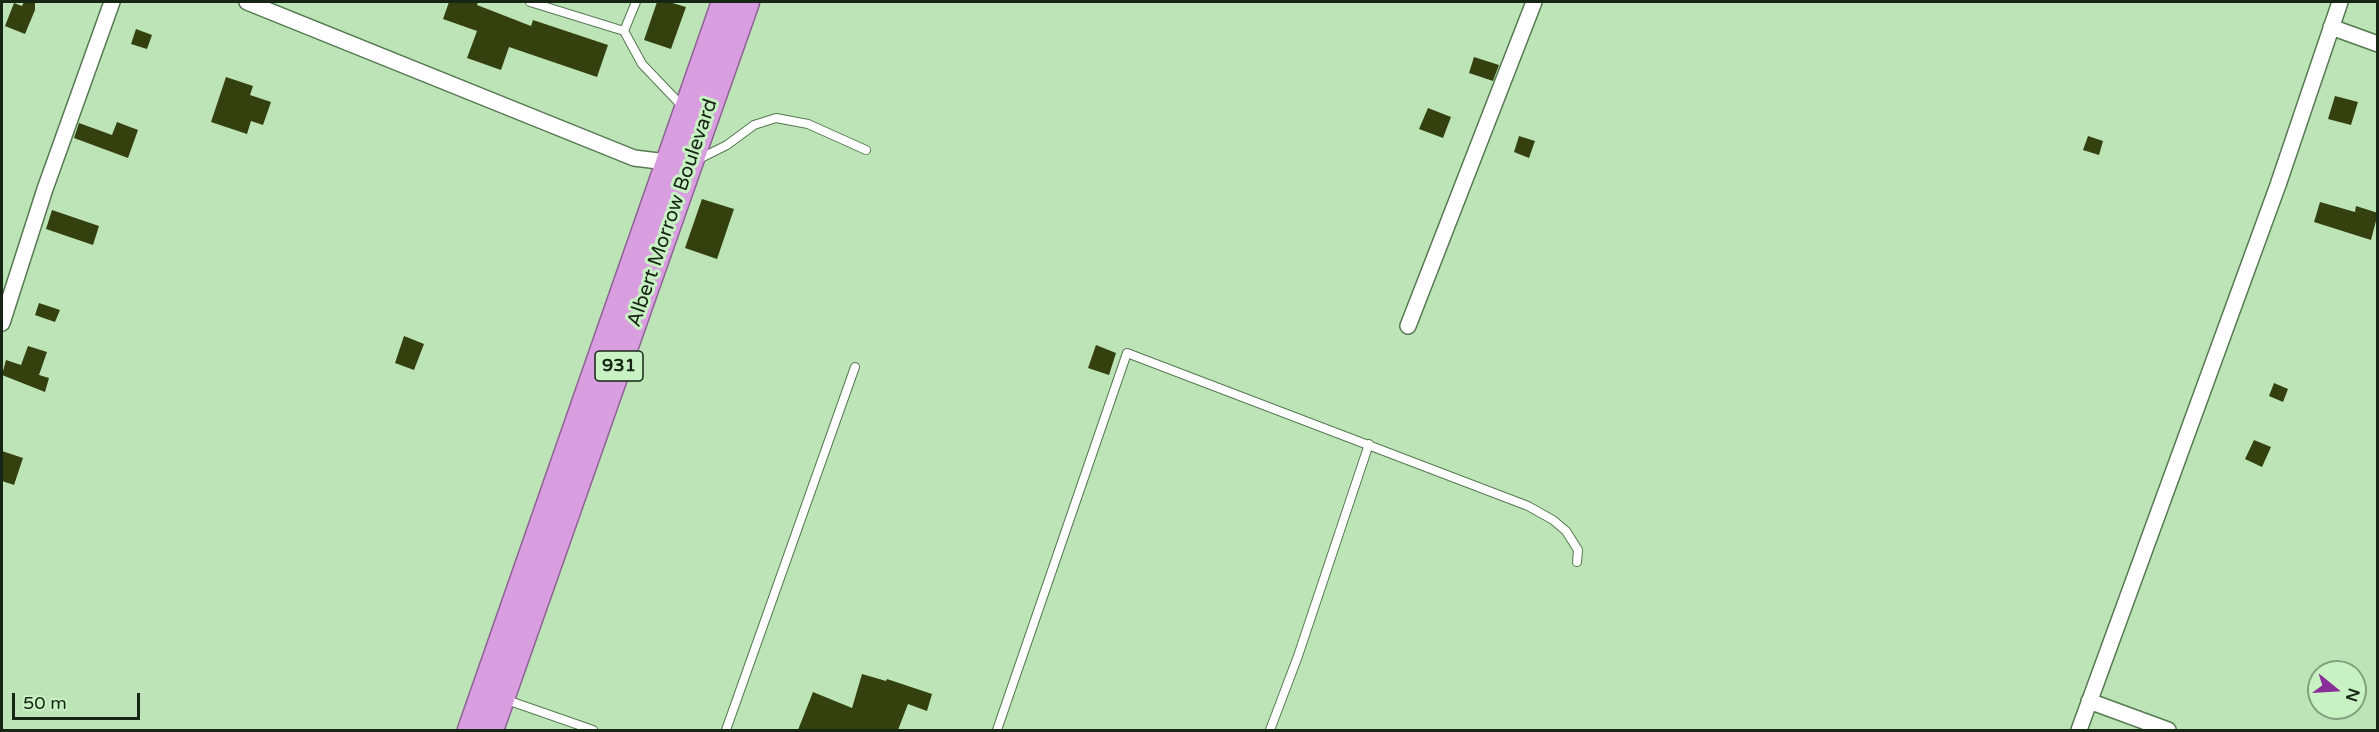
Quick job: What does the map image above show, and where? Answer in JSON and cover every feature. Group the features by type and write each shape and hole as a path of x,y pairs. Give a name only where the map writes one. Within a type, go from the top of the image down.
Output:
{"highway":[{"name":"Albert Morrow Boulevard","path":"470,730 724,2"},
{"name":"Albert Morrow Boulevard","path":"491,730 747,2"}],"street":[{"path":"2,323 45,189 112,2"},
{"path":"247,2 634,159 690,163"},
{"path":"1408,326 1534,2"},
{"path":"2079,730 2278,185 2340,2"},
{"path":"2331,27 2378,44"},
{"path":"2089,701 2168,730"}],"lane":[{"path":"530,2 624,31 642,64 686,109"},
{"path":"624,31 636,2"},
{"path":"690,163 727,145 754,125 776,118 808,124 866,150"},
{"path":"997,730 1127,353 1369,444 1542,513 1566,531 1575,542 1578,550 1577,562"},
{"path":"726,730 855,367"},
{"path":"1270,730 1298,656 1369,444"},
{"path":"503,698 593,730"}],"building":[{"path":"24,2 35,2 35,10 25,34 5,26 14,3 22,6"},
{"path":"449,2 478,2 477,5 531,26 533,20 608,45 597,77 509,47 501,70 467,58 477,31 443,19"},
{"path":"657,2 669,2 686,7 671,49 644,40"},
{"path":"136,29 152,35 147,49 131,44"},
{"path":"1474,57 1499,65 1493,81 1469,73"},
{"path":"226,77 253,86 250,95 271,102 263,125 251,121 247,134 211,122"},
{"path":"2335,96 2358,102 2351,125 2328,119"},
{"path":"1428,108 1451,117 1443,138 1419,129"},
{"path":"117,122 138,130 128,158 74,138 79,123 112,135"},
{"path":"1519,136 1535,141 1529,158 1514,152"},
{"path":"2088,136 2103,141 2099,155 2083,150"},
{"path":"702,199 734,209 717,259 685,248"},
{"path":"2320,202 2355,212 2356,206 2378,213 2371,240 2314,222"},
{"path":"52,210 99,226 93,245 46,229"},
{"path":"39,303 60,310 55,322 35,315"},
{"path":"404,336 424,344 414,370 395,363"},
{"path":"1096,345 1116,353 1109,375 1088,368"},
{"path":"28,346 47,352 39,375 49,378 45,392 2,375 6,360 21,365"},
{"path":"2274,383 2288,389 2283,402 2269,396"},
{"path":"2254,440 2271,447 2262,467 2245,459"},
{"path":"2,451 23,458 14,485 2,481"},
{"path":"862,674 886,681 887,679 932,694 927,711 908,704 898,730 798,730 813,692 852,708"}]}
